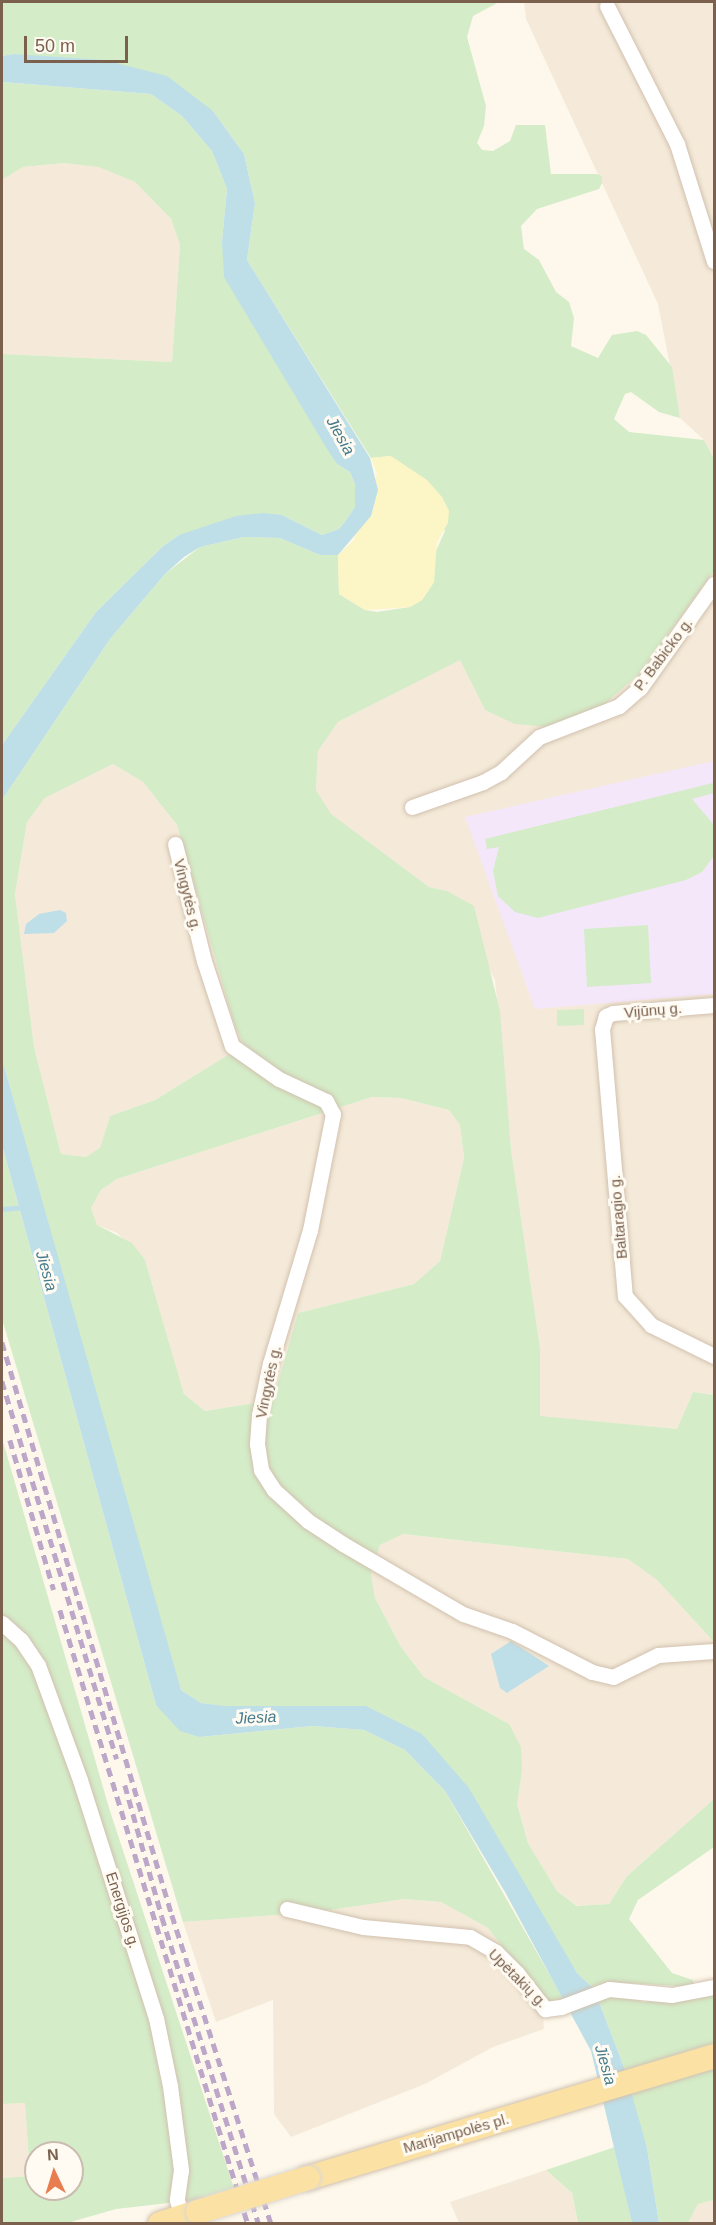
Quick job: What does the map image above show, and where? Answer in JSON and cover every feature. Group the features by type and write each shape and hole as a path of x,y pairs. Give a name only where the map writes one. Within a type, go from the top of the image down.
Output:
{"main road":[{"name":"Marijampolės pl.","path":"180,2217 703,2059"}],"street":[{"path":"607,6 676,144 714,261"},
{"name":"P. Babicko g.","path":"412,807 483,782 501,772 538,737 620,706 640,688 714,584"},
{"name":"Vingytės g.","path":"175,844 204,962 232,1046 279,1079 326,1101 333,1114 310,1230 270,1364 259,1415 257,1443 261,1470 274,1490 308,1521 343,1544 463,1614 512,1631 592,1672 613,1677 658,1654 714,1651"},
{"name":"Vijūnų g.","path":"602,1029 602,1021 613,1013 714,1005"},
{"name":"Baltaragio g.","path":"602,1029 625,1296 651,1326 714,1356"},
{"name":"Energijos g.","path":"2,1623 21,1640 39,1665 80,1780 156,2018 170,2086 181,2170 177,2200 180,2217"},
{"name":"Upėtakių g.","path":"287,1909 363,1927 443,1931 470,1937 496,1952 517,1973 545,2009 561,2007 592,1994 630,1989 672,1995 714,1987"}],"shaded area":[{"path":"524,2 714,2 714,459 704,440 680,418 658,304 526,19"},
{"path":"64,163 99,166 135,182 171,219 180,245 172,362 2,354 2,180 23,167"},
{"path":"714,571 714,1395 693,1392 677,1429 540,1417 540,1348 511,1149 495,980 447,891 429,887 330,814 316,790 318,751 338,722 460,659 485,710 639,674"},
{"path":"714,761 714,994 535,1009 465,817"},
{"path":"113,764 143,782 177,825 234,1024 244,1045 155,1100 110,1116 100,1149 86,1157 61,1154 34,1047 15,894 27,822 45,798"},
{"path":"372,1097 401,1098 449,1110 460,1125 464,1158 440,1261 414,1284 298,1313 273,1400 205,1411 184,1394 145,1260 117,1233 97,1225 91,1208 101,1190 117,1179"},
{"path":"402,1534 628,1559 657,1580 714,1642 714,1799 627,1876 609,1904 578,1906 557,1891 528,1843 517,1804 522,1771 509,1724 424,1677 401,1647 375,1598 371,1573 380,1545"},
{"path":"404,1899 441,1902 488,1928 542,2000 544,2029 493,2047 425,2084 291,2137 274,2114 273,2000 216,2022 183,1922 317,1912"},
{"path":"25,2103 28,2141 24,2141 24,2176 2,2178 2,2104"},
{"path":"546,2170 572,2193 578,2223 459,2223 450,2202"},
{"path":"714,2200 714,2223 688,2223 698,2204"}],"green space":[{"path":"2,2 499,2 473,16 467,37 486,106 484,126 477,143 482,150 493,151 510,141 516,125 545,125 551,174 597,174 602,176 599,189 537,209 521,226 524,249 539,260 556,292 569,302 574,318 571,346 598,358 612,335 637,331 646,335 672,367 680,418 659,412 631,392 625,394 614,419 629,432 704,440 714,459 714,571 639,674 601,707 549,727 515,724 485,710 460,660 338,722 318,751 316,790 331,814 429,887 447,891 474,906 500,1011 511,1149 540,1348 540,1416 677,1429 693,1392 714,1395 714,1642 657,1580 628,1559 403,1534 380,1545 371,1573 375,1598 401,1647 424,1677 509,1724 521,1747 522,1771 517,1804 528,1843 557,1891 577,1906 609,1904 627,1876 714,1799 714,1847 638,1900 629,1919 672,1973 693,1980 694,1987 628,1983 629,1997 644,2002 714,1993 714,2043 625,2070 594,1989 577,1973 422,1734 201,1703 181,1690 171,1667 2,1059 2,800 110,639 165,574 200,547 244,537 280,538 320,555 338,555 339,594 365,610 377,612 410,607 422,600 434,582 435,553 445,531 390,456 371,458 247,260 255,203 244,154 213,111 13,54 2,56","holes":["113,764 143,782 177,825 234,1024 244,1045 155,1100 110,1116 100,1148 86,1157 61,1154 34,1047 15,894 27,822 45,798","372,1097 401,1098 449,1110 460,1125 464,1158 440,1261 414,1284 298,1313 273,1400 205,1411 184,1394 145,1260 132,1243 97,1225 91,1208 101,1190 117,1179"]},
{"path":"2,82 151,94 182,116 212,151 227,189 222,241 337,464 350,472 355,484 355,507 339,529 322,535 282,515 179,535 162,547 96,612 2,745 2,354 172,362 180,245 171,219 135,182 99,167 64,163 23,167 2,180"},
{"path":"713,783 714,793 692,799 714,825 714,856 702,872 686,880 538,918 515,912 498,896 493,871 499,847 487,849 485,839"},
{"path":"648,925 651,983 587,987 584,929"},
{"path":"584,1009 584,1025 557,1026 557,1010"},
{"path":"2,1145 156,1705 200,1737 313,1726 364,1730 405,1750 445,1791 564,2000 556,2004 542,2000 488,1928 441,1902 404,1899 317,1912 183,1922 2,1319"},
{"path":"2,1438 109,1808 234,2188 195,2200 116,2209 67,2223 2,2223 2,2178 24,2176 24,2201 84,2201 84,2141 28,2141 25,2103 2,2104"},
{"path":"714,2069 714,2200 698,2204 688,2223 659,2223 647,2148 630,2094"},
{"path":"615,2147 632,2223 578,2223 572,2193 546,2170"}],"sand":[{"path":"391,456 427,480 442,497 449,511 448,523 437,542 434,582 422,600 410,607 365,610 339,594 338,555 353,541 377,474 371,458"}],"water":[{"name":"Jiesia","path":"13,54 104,60 167,76 213,111 244,154 255,203 247,260 370,458 378,490 371,516 338,555 320,555 280,538 244,537 200,547 184,557 165,574 110,639 2,800 2,745 96,612 162,547 179,535 236,516 263,513 282,515 322,535 339,529 355,507 355,484 350,472 337,464 327,449 224,277 222,241 227,189 212,151 182,116 151,94 2,82 2,56"},
{"path":"60,910 66,913 67,921 54,933 24,934 26,924 39,914"},
{"name":"Jiesia","path":"2,1059 181,1690 201,1703 225,1706 366,1706 422,1734 469,1788 577,1973 594,1989 625,2070 647,2148 659,2223 632,2223 591,2051 505,1892 445,1791 405,1750 364,1730 313,1726 200,1737 180,1731 156,1705 2,1145"},
{"path":"511,1641 549,1666 507,1693 500,1688 491,1654"}],"waterway":[{"path":"2,1209 23,1207"}],"railway":[{"path":"2,1342 172,1915 271,2224"},
{"path":"2,1381 117,1759"},
{"path":"10,1440 54,1590"},
{"path":"60,1610 248,2224"},
{"path":"125,1785 162,1917 259,2224"}]}
